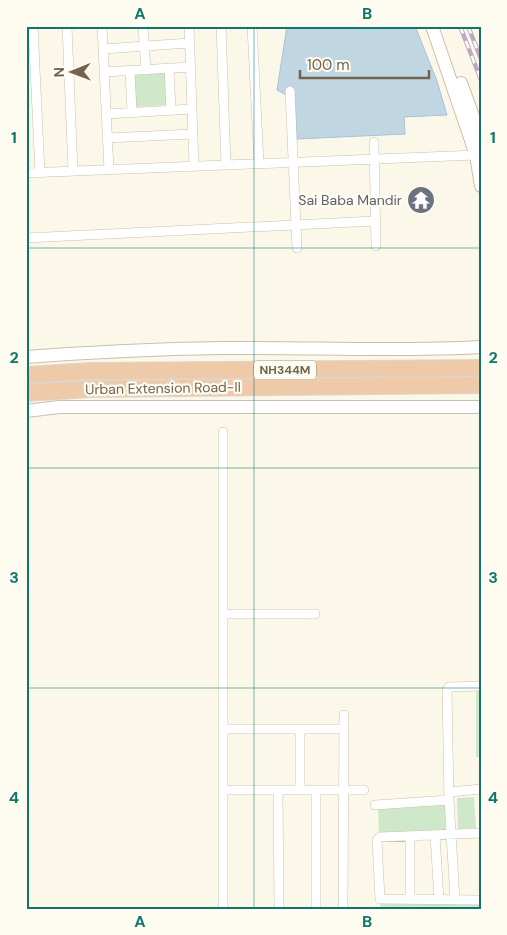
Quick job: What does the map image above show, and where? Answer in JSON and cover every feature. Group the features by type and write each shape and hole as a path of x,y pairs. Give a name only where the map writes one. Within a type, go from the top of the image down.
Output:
{"highway":[{"name":"Urban Extension Road-II","path":"26,375 90,371 481,368"},
{"name":"Urban Extension Road-II","path":"26,393 92,389 481,385"}],"street":[{"path":"33,26 40,173"},
{"path":"66,26 73,172"},
{"path":"102,26 109,170"},
{"path":"143,26 146,70"},
{"path":"188,26 194,166"},
{"path":"221,26 226,165"},
{"path":"252,26 259,164"},
{"path":"432,26 476,156 481,186"},
{"path":"440,26 481,138"},
{"path":"103,49 189,43"},
{"path":"104,72 190,67"},
{"path":"169,68 171,110"},
{"path":"130,71 132,112"},
{"path":"290,92 297,248"},
{"path":"106,114 192,109"},
{"path":"108,138 193,134"},
{"path":"374,142 376,246"},
{"path":"26,174 476,156"},
{"path":"26,238 375,221"},
{"path":"26,357 107,351 224,348 413,351 481,347"},
{"path":"26,411 59,407 481,407"},
{"path":"223,432 223,909"},
{"path":"223,614 315,614"},
{"path":"456,900 449,796 446,690 449,687 481,686"},
{"path":"343,909 344,714"},
{"path":"223,729 344,729"},
{"path":"300,729 300,790"},
{"path":"375,805 449,796 481,789"},
{"path":"223,790 364,790"},
{"path":"278,790 280,909"},
{"path":"316,791 316,909"},
{"path":"481,833 380,837 377,840 380,898 382,900 481,900"},
{"path":"436,835 439,900"},
{"path":"410,836 410,899"}],"green space":[{"path":"167,71 169,105 135,107 133,73"},
{"path":"476,691 481,691 481,757 476,757"},
{"path":"474,797 476,828 458,829 457,798"},
{"path":"445,804 446,833 379,836 378,809"},
{"path":"380,903 481,903 481,909 381,909"}],"water":[{"path":"287,26 415,26 437,81 447,115 404,117 405,134 297,139 295,100 277,90"}],"railway":[{"path":"460,26 481,80"},
{"path":"468,26 481,59"}],"place":[{"name":"Sai Baba Mandir","path":"421,200"}]}
